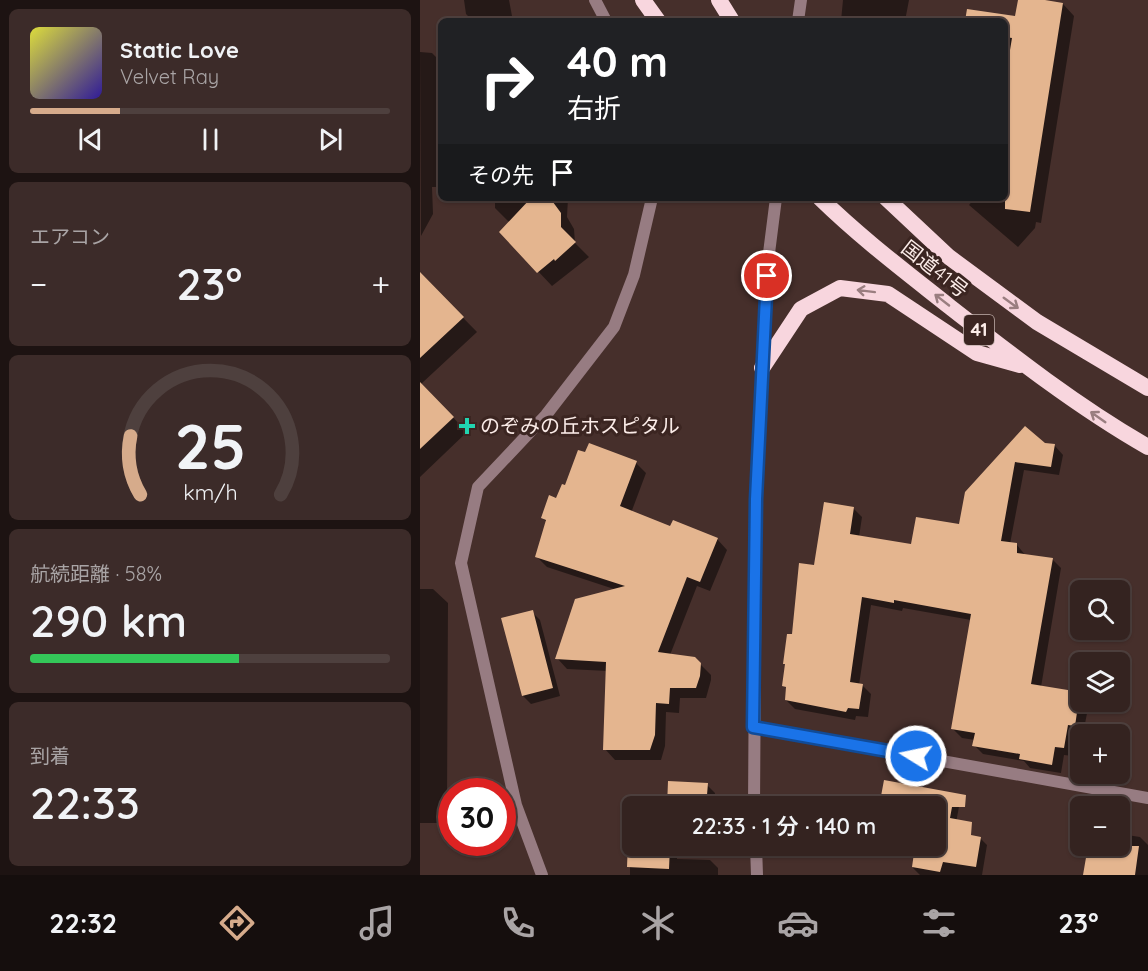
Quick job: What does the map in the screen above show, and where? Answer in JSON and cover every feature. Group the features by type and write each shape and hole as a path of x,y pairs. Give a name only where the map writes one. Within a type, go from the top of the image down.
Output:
{"highway":[{"path":"643,0 656,18"},
{"path":"719,0 730,18"},
{"name":"国道41号","path":"823,201 880,253 1030,368 1114,428 1148,447"},
{"name":"国道41号","path":"889,201 949,257 1037,322 1148,388"},
{"path":"762,368 801,309 840,288 888,294 977,353 1030,368"}],"street":[{"path":"596,0 605,18"},
{"path":"798,18 801,0"},
{"path":"542,875 516,805 461,563 478,487 546,415 614,327 634,275 651,201"},
{"path":"754,796 756,499 768,253 776,201"},
{"path":"753,727 1148,798"},
{"path":"756,856 757,875"}],"building":[{"path":"1018,0 1063,3 1030,212 1005,209 1005,201 1008,201 1008,62 1012,38 1008,37 1008,18 966,18 967,9 1015,16"},
{"path":"528,201 552,201 561,213 561,227 576,242 555,261 554,259 537,273 499,232"},
{"path":"420,272 464,317 420,358"},
{"path":"420,382 454,417 420,449"},
{"path":"1025,426 1045,443 1055,444 1051,467 1015,462 1001,541 1017,543 1017,553 1053,558 1031,684 1070,690 1070,712 1077,712 1075,724 1068,725 1064,748 1055,747 1052,765 1019,759 1020,754 972,746 975,733 951,729 971,614 894,600 894,603 862,597 850,682 863,684 859,709 848,708 846,712 785,700 786,687 782,686 785,664 783,664 787,634 792,634 799,563 814,565 824,502 854,507 850,534 911,544 916,517 959,524 965,492"},
{"path":"589,443 637,461 620,506 670,526 673,520 718,538 700,582 687,577 658,652 695,657 701,663 700,676 696,688 670,688 669,704 656,703 655,735 650,750 603,750 606,662 555,659 575,599 625,586 535,557 546,520 541,518 549,495 556,498 562,484 565,485 578,450 585,452"},
{"path":"533,610 553,688 522,696 501,618"},
{"path":"884,780 966,795 965,807 952,807 950,818 972,822 971,835 981,837 976,867 943,862 940,872 912,867 914,856 946,856 946,796 881,796"},
{"path":"668,781 708,783 707,796 667,796"},
{"path":"1130,846 1139,846 1135,875 1083,875 1086,856 1130,856"},
{"path":"627,856 670,856 669,869 627,867"}],"place":[{"name":"のぞみの丘ホスピタル","path":"467,426"}],"route":[{"path":"767,276 756,499 753,727 916,756"}]}
